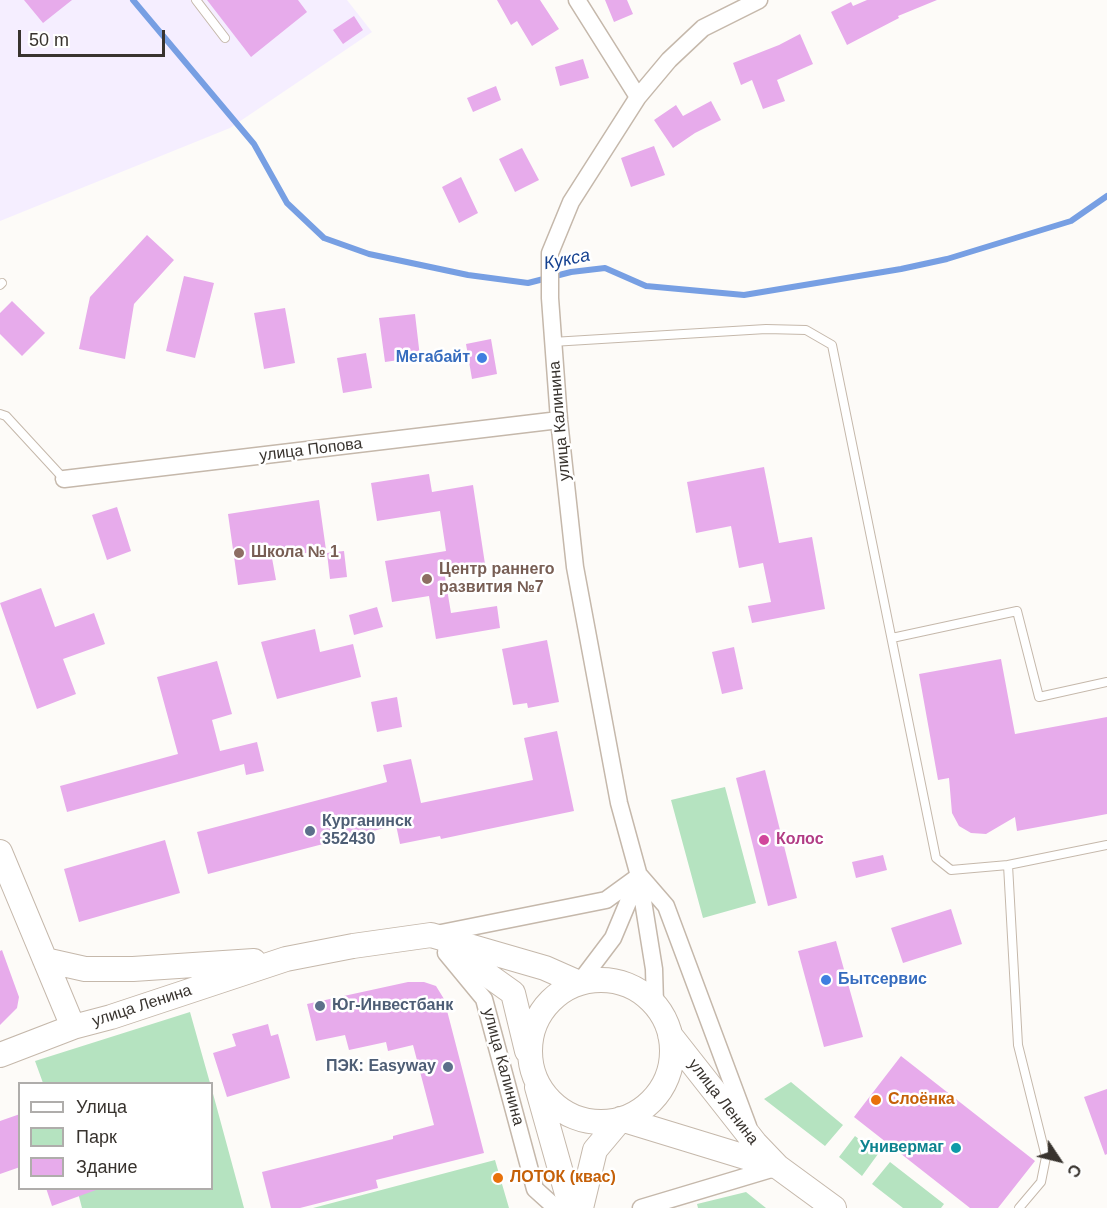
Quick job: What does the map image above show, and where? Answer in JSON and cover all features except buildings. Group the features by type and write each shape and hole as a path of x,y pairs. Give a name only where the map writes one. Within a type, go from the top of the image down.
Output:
{"street":[{"path":"577,0 638,97"},
{"name":"улица Калинина","path":"655,1004 654,969 639,876 619,803 575,567 552,342 550,253 571,202 638,97 669,60 703,28 759,0"},
{"name":"улица Попова","path":"64,479 559,420"},
{"path":"0,852 73,1027"},
{"path":"579,983 613,938 639,876"},
{"name":"улица Калинина","path":"639,876 666,906 755,1143"},
{"name":"улица Ленина","path":"45,960 85,969 133,969 286,959 353,946 431,935 606,900 639,876"},
{"path":"431,935 513,993 531,1067 538,1085 549,1101 565,1113 583,1120 602,1122 621,1119 643,1108 659,1091 670,1070 672,1052 670,1035 664,1018 655,1004 639,990 620,982 599,979 579,983 556,996 538,1015 529,1049 531,1067"},
{"name":"улица Калинина","path":"431,935 484,999 535,1189 556,1208"},
{"name":"улица Ленина","path":"431,935 545,968 579,983"},
{"name":"улица Ленина","path":"0,1055 73,1027 111,1017 286,959"},
{"name":"улица Ленина","path":"670,1035 755,1143 778,1167 834,1208"},
{"name":"улица Калинина","path":"531,1067 571,1208"},
{"path":"582,1208 595,1150 621,1119"},
{"name":"улица Ленина","path":"621,1119 778,1167"},
{"path":"641,1208 778,1167"}],"lane":[{"path":"196,0 225,38"},
{"path":"552,342 766,328 806,330 832,345 936,858 951,870 1008,865 1107,845"},
{"path":"0,414 6,416 64,479"},
{"path":"892,638 1017,611 1039,698 1107,682"},
{"path":"1008,865 1018,1045 1046,1157 1041,1182 1019,1208"}],"shaded area":[{"path":"0,0 347,0 372,32 230,128 0,221"}],"green space":[{"path":"725,787 756,903 703,918 671,800"},
{"path":"190,1012 210,1082 43,1082 35,1061"},
{"path":"791,1082 843,1125 825,1146 764,1099"},
{"path":"213,1094 244,1208 82,1208 77,1190 213,1190"},
{"path":"855,1136 878,1154 862,1176 839,1157"},
{"path":"495,1160 509,1208 313,1208"},
{"path":"890,1162 944,1204 941,1208 903,1208 872,1184"},
{"path":"746,1192 766,1208 698,1208 697,1204"}],"waterway":[{"name":"Кукса","path":"133,0 254,144 287,203 324,238 369,254 468,275 528,283 571,272 605,268 646,286 744,295 901,269 947,259 1071,221 1107,196"}],"place":[{"name":"Мегабайт","path":"482,358"},
{"name":"Школа № 1","path":"239,553"},
{"name":"Центр раннего развития №7","path":"427,579"},
{"name":"Курганинск 352430","path":"310,831"},
{"name":"Колос","path":"764,840"},
{"name":"Бытсервис","path":"826,980"},
{"name":"Юг-Инвестбанк","path":"320,1006"},
{"name":"ПЭК: Easyway","path":"448,1067"},
{"name":"Слоёнка","path":"876,1100"},
{"name":"Универмаг","path":"956,1148"},
{"name":"ЛОТОК (квас)","path":"498,1178"}]}
